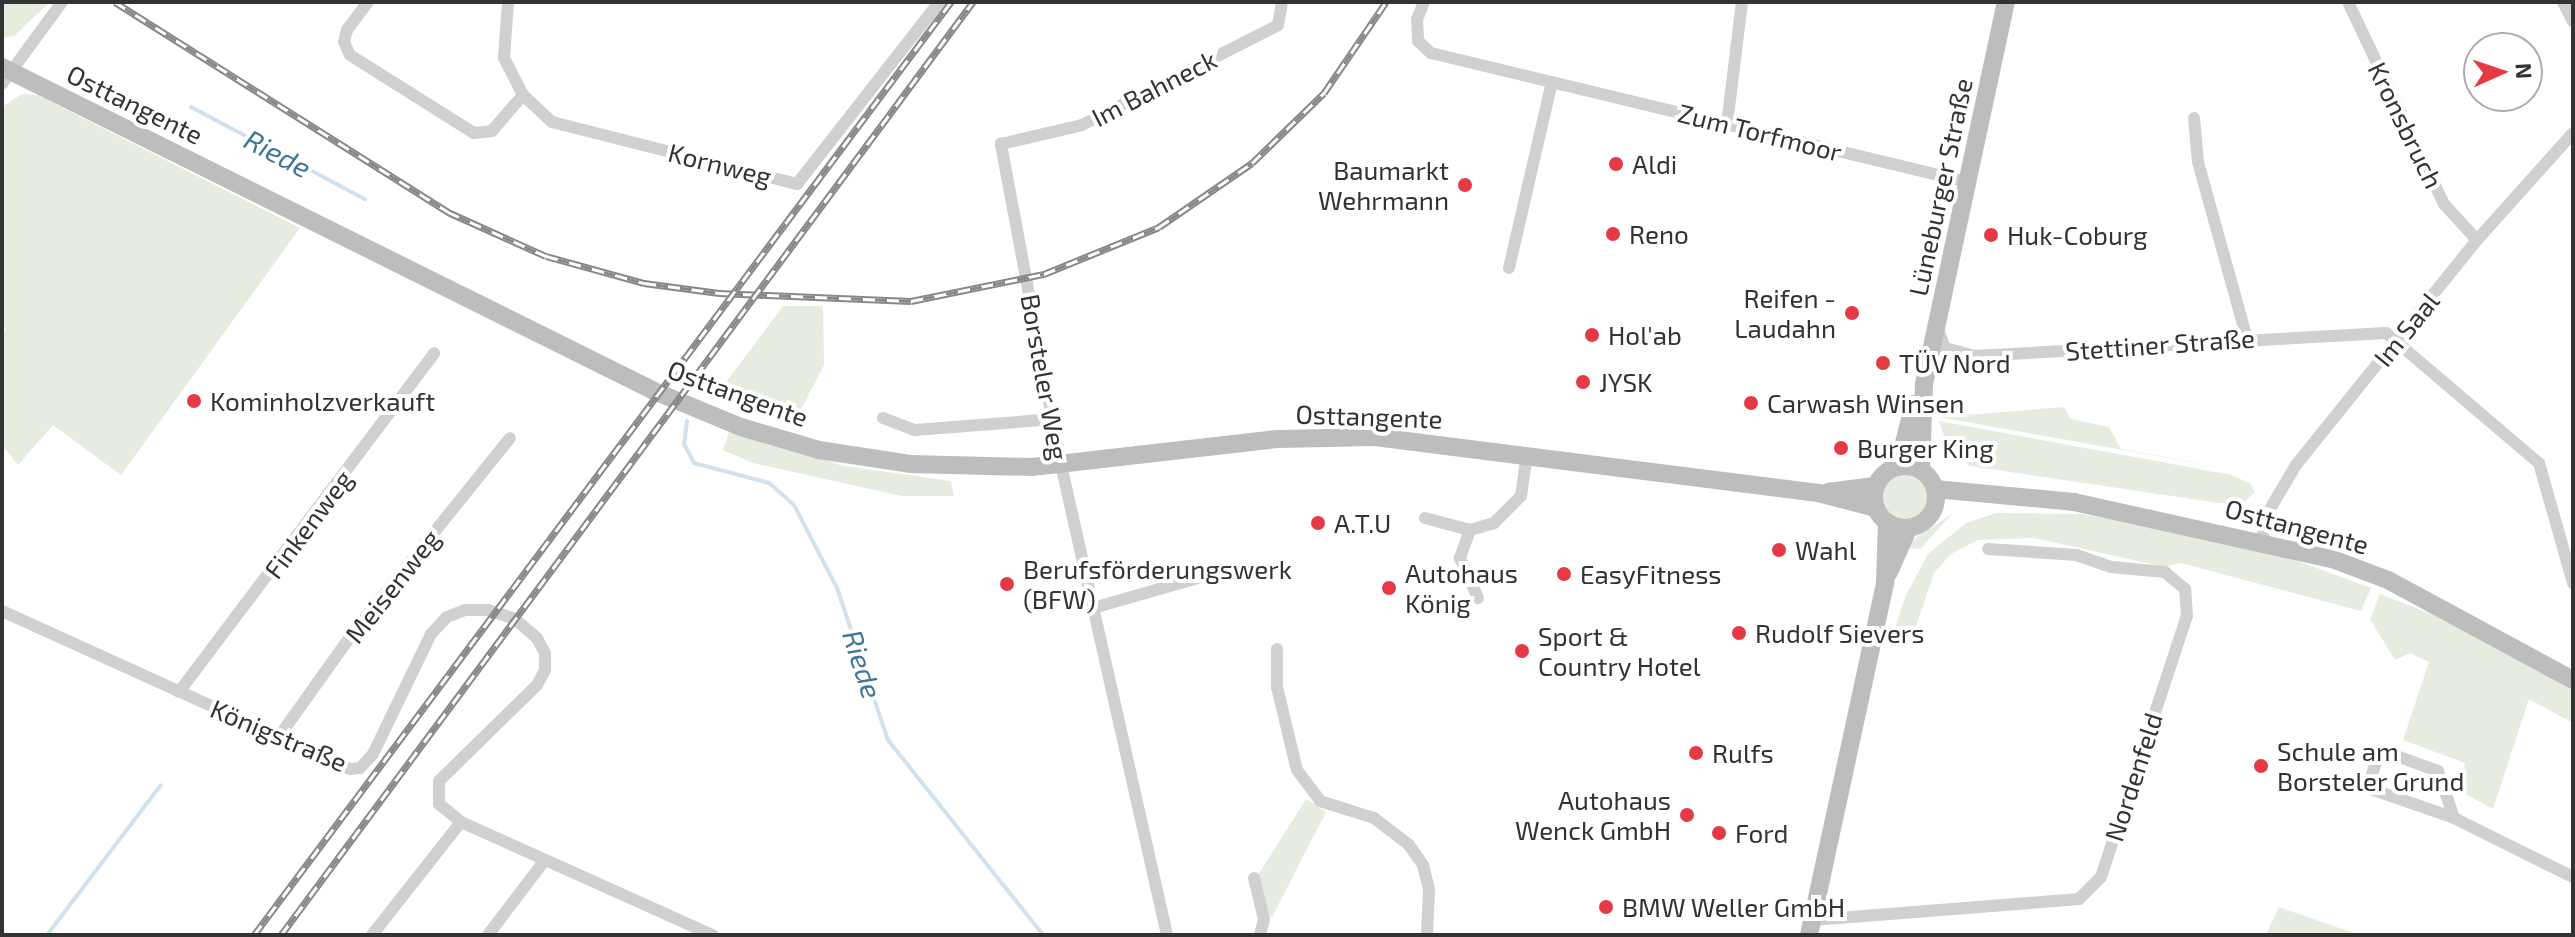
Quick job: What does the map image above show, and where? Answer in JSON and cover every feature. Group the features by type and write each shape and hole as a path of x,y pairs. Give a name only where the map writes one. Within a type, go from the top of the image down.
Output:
{"main road":[{"name":"Lüneburger Straße","path":"1898,466 1924,384 2006,2"},
{"name":"Osttangente","path":"5,74 625,376 719,419 785,441 873,460 948,467 1061,465 1324,436 1409,439 1818,493 1881,516"},
{"name":"Lüneburger Straße","path":"1921,470 1924,384"},
{"path":"1811,927 1885,582 1908,529 1923,523 1934,509 1935,489 1921,470 1898,466 1875,486 1881,516 1885,582"},
{"name":"Osttangente","path":"1818,493 1875,486"},
{"name":"Osttangente","path":"1935,489 1983,496 2074,502 2262,540 2388,580 2573,680"},
{"name":"Osttangente","path":"1934,509 1983,496"},
{"path":"1881,516 1908,529"}],"street":[{"path":"5,74 62,2"},
{"path":"368,2 347,30 344,42 350,55 474,133 492,131 523,95"},
{"name":"Kornweg","path":"508,2 504,58 523,95 552,122 797,184 939,2"},
{"name":"Im Bahneck","path":"1001,144 1082,125 1278,25 1282,2"},
{"name":"Zum Torfmoor","path":"1424,2 1417,19 1418,41 1431,53 1967,182"},
{"path":"1727,124 1742,2"},
{"name":"Kronsbruch","path":"2348,2 2444,204 2477,240"},
{"path":"2563,2 2573,22"},
{"path":"1509,268 1552,82"},
{"path":"2194,118 2198,162 2247,339"},
{"name":"Im Saal","path":"2262,540 2267,514 2296,465 2477,240 2573,133"},
{"name":"Borsteler Weg","path":"1001,144 1061,465 1167,935"},
{"name":"Stettiner Straße","path":"1936,326 1945,348 1974,356 2375,331 2397,341"},
{"path":"2397,341 2539,463 2573,583"},
{"name":"Finkenweg","path":"179,692 434,353"},
{"path":"883,418 915,430 1054,419"},
{"name":"Meisenweg","path":"278,738 350,637 510,438"},
{"path":"1425,518 1470,530 1508,514 1521,496 1527,454"},
{"path":"1470,530 1460,558 1478,598"},
{"name":"Nordenfeld","path":"1811,927 2079,899 2101,877 2187,616 2185,589 2165,572 2111,567 2077,555 1988,549"},
{"path":"1093,608 1230,569"},
{"name":"Königstraße","path":"2,611 343,768 360,768 373,754 431,634 447,617 465,610 488,610 515,619 537,638 545,653 537,685 439,781 439,804 461,822 713,935"},
{"path":"1277,649 1277,687 1297,770 1320,801 1374,818 1409,845 1423,865 1429,889 1427,935"},
{"path":"2454,818 2438,771 2380,750 2368,788 2454,818 2573,877"},
{"path":"372,935 461,822"},
{"path":"488,935 545,860"},
{"path":"1254,878 1264,919 1260,935"}],"shaded area":[{"path":"2,2 50,2 14,36 2,38"},
{"path":"22,94 37,95 300,228 121,475 53,425 18,465 2,445 2,337 6,329 2,326 2,107"},
{"path":"783,306 823,306 824,365 794,423 715,397"},
{"path":"2064,407 2071,419 2109,427 2121,449 2246,472 1939,417"},
{"path":"1939,421 2232,475 2251,484 2255,492 2243,503 2219,503 1970,466 1946,442"},
{"path":"730,429 843,466 951,481 954,496 902,496 753,463 723,450"},
{"path":"1904,474 1921,481 1928,498 1921,515 1904,522 1887,515 1880,498 1887,481"},
{"path":"1953,513 1920,549 1906,548 1914,539"},
{"path":"1996,513 2081,514 2177,530 2281,555 2371,588 2361,611 2181,563 2165,567 2034,538 1978,540 1951,554 1934,573 1909,647 1889,646 1906,595 1928,554 1966,523"},
{"path":"2380,594 2444,619 2573,685 2573,723 2529,699 2493,809 2462,792 2465,763 2403,740 2429,662 2410,653 2395,660 2370,619"},
{"path":"1306,799 1326,812 1272,917 1263,910 1256,878"},
{"path":"2279,907 2359,935 2266,935"}],"waterway":[{"name":"Riede","path":"191,107 365,199"},
{"name":"Riede","path":"687,421 684,444 694,463 769,483 794,505 837,588 888,740 1043,935"},
{"path":"47,935 161,785"}],"railway":[{"path":"115,2 448,212 546,256 644,283 719,293 911,301 1044,274 1159,227 1252,163 1324,93 1386,2"},
{"path":"254,935 951,2"},
{"path":"281,935 973,2"}],"place":[{"name":"Aldi","path":"1616,164"},
{"name":"Baumarkt Wehrmann","path":"1465,185"},
{"name":"Reno","path":"1613,234"},
{"name":"Huk-Coburg","path":"1991,235"},
{"name":"Reifen - Laudahn","path":"1852,313"},
{"name":"Hol'ab","path":"1592,335"},
{"name":"TÜV Nord","path":"1883,363"},
{"name":"JYSK","path":"1583,382"},
{"name":"Kominholzverkauft","path":"194,401"},
{"name":"Carwash Winsen","path":"1751,403"},
{"name":"Burger King","path":"1841,448"},
{"name":"A.T.U","path":"1318,523"},
{"name":"Wahl","path":"1779,550"},
{"name":"EasyFitness","path":"1564,574"},
{"name":"Berufsförderungswerk (BFW)","path":"1007,584"},
{"name":"Autohaus König","path":"1389,588"},
{"name":"Rudolf Sievers","path":"1739,633"},
{"name":"Sport & Country Hotel","path":"1522,651"},
{"name":"Rulfs","path":"1696,753"},
{"name":"Schule am Borsteler Grund","path":"2261,766"},
{"name":"Autohaus Wenck GmbH","path":"1687,815"},
{"name":"Ford","path":"1719,833"},
{"name":"BMW Weller GmbH","path":"1606,907"}]}
